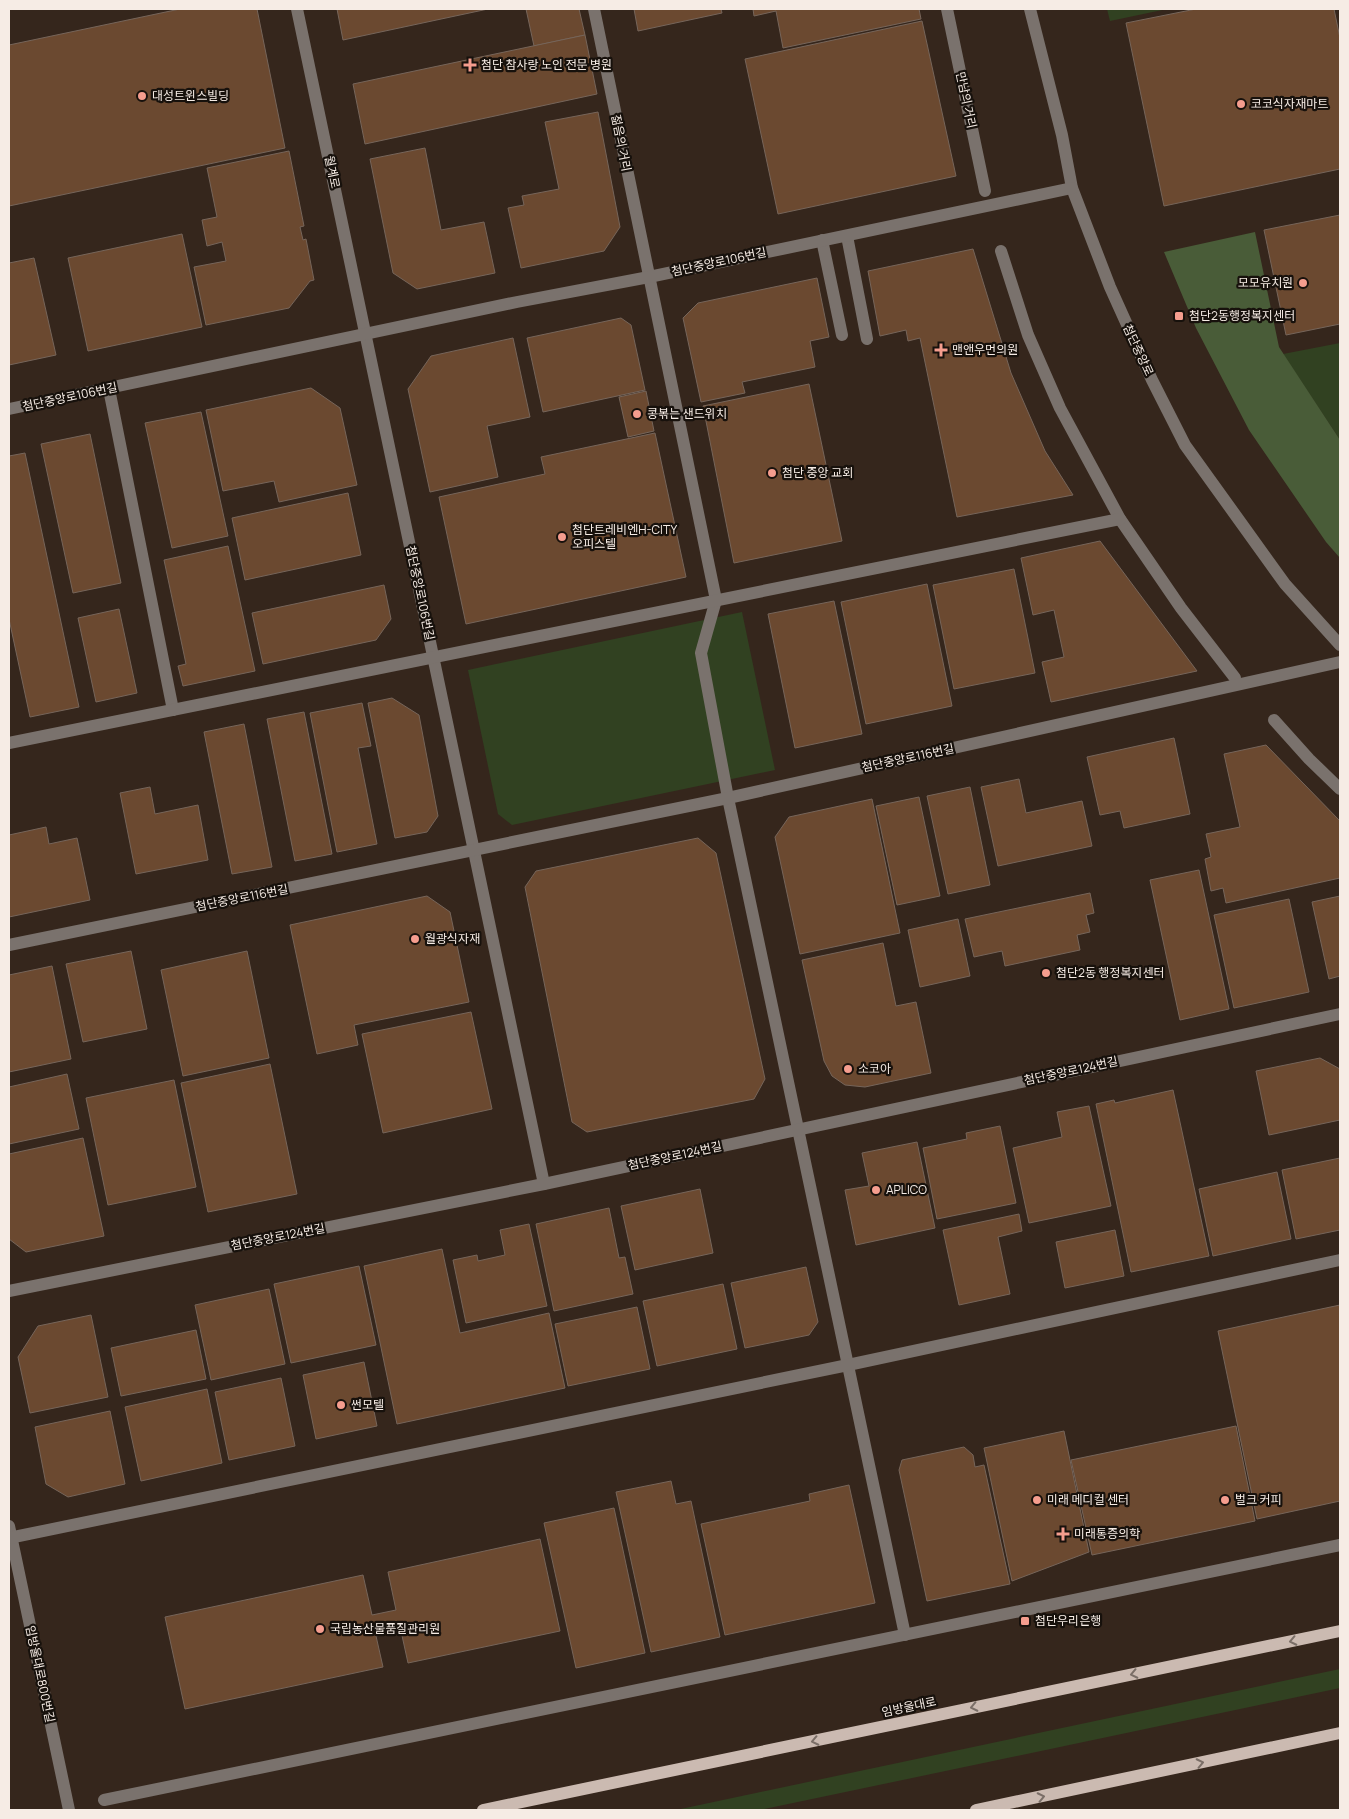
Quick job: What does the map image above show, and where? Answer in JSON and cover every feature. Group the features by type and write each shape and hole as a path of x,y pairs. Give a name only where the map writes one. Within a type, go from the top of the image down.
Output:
{"main road":[{"name":"임방울대로","path":"482,1810 1340,1631"},
{"path":"976,1810 1340,1733"}],"street":[{"name":"월계로","path":"297,9 366,335"},
{"name":"젊음의 거리","path":"594,9 716,600"},
{"name":"만남의 거리","path":"947,9 985,191"},
{"name":"첨단중앙로","path":"1030,9 1062,135 1072,188 1130,333 1185,445 1285,584 1340,645"},
{"name":"첨단중앙로106번길","path":"9,409 1072,188"},
{"path":"847,236 867,339"},
{"path":"822,240 842,334"},
{"path":"1001,251 1028,335 1056,399 1120,519 1181,608 1235,678"},
{"name":"첨단중앙로106번길","path":"366,335 475,851"},
{"path":"109,389 173,710"},
{"path":"9,743 1120,519"},
{"path":"716,600 701,653 728,798 905,1635"},
{"name":"첨단중앙로116번길","path":"9,946 728,798 1340,662"},
{"path":"1274,720 1309,759 1340,789"},
{"path":"475,851 544,1184"},
{"name":"첨단중앙로124번길","path":"9,1291 544,1184 1340,1014"},
{"path":"10,1534 848,1365 1340,1260"},
{"name":"임방울대로800번길","path":"10,1534 68,1810"},
{"path":"104,1800 1340,1545"}],"green space":[{"path":"1107,9 1167,9 1110,21"},
{"path":"1255,232 1279,347 1340,440 1340,558 1326,542 1249,430 1196,328 1164,252"},
{"path":"1340,343 1340,440 1283,354"},
{"path":"742,612 775,770 512,825 498,814 468,670"},
{"path":"1340,1669 1340,1688 760,1810 676,1810"}],"building":[{"name":"대성트윈스빌딩","path":"180,9 257,9 285,148 9,206 9,45"},
{"path":"337,9 488,9 343,40"},
{"path":"526,9 579,9 585,35 534,46"},
{"path":"634,9 721,9 722,13 638,31"},
{"path":"753,9 919,9 921,19 783,48 776,11 754,16"},
{"name":"코코식자재마트","path":"1196,9 1334,9 1340,38 1340,169 1164,206 1126,23"},
{"path":"922,21 956,176 778,214 745,59"},
{"path":"585,35 597,94 365,144 353,84"},
{"path":"598,112 620,227 604,251 521,268 508,208 524,205 522,196 559,189 545,122"},
{"path":"425,148 441,230 484,222 495,273 417,289 393,273 370,159"},
{"path":"289,151 304,226 300,227 303,240 306,239 314,280 310,281 289,308 206,325 194,267 226,261 222,242 207,246 202,220 217,217 207,168"},
{"name":"모모유치원","path":"1340,215 1340,324 1286,335 1264,230"},
{"path":"182,234 202,327 88,351 68,258"},
{"path":"973,249 1011,373 1045,451 1073,495 957,517 920,338 908,341 906,330 880,336 868,271"},
{"path":"34,258 56,355 9,365 9,263"},
{"path":"817,278 829,337 810,341 815,367 742,382 745,393 701,402 683,318 698,303"},
{"path":"621,318 631,325 645,390 543,412 527,338"},
{"path":"513,338 530,417 487,426 498,477 430,492 408,389 431,356"},
{"name":"첨단 중앙 교회","path":"809,384 842,541 734,563 703,406"},
{"path":"311,388 340,408 357,485 279,502 274,481 223,491 206,410"},
{"name":"콩볶는 샌드위치","path":"646,391 654,431 628,437 619,397"},
{"path":"201,412 228,536 172,548 145,423"},
{"name":"첨단트레비엔H-CITY 오피스텔","path":"655,433 686,577 466,624 439,497 545,474 541,457"},
{"path":"90,434 121,583 73,593 41,444"},
{"path":"25,453 79,707 30,717 9,619 9,456"},
{"path":"348,493 361,555 245,580 232,518"},
{"path":"1100,541 1197,671 1051,702 1042,662 1064,657 1054,610 1033,615 1021,558"},
{"path":"228,546 255,671 183,686 178,666 186,664 164,560"},
{"path":"1014,569 1035,673 954,689 933,585"},
{"path":"927,584 952,706 866,724 841,602"},
{"path":"384,585 391,619 376,640 263,664 252,613"},
{"path":"834,601 862,734 795,748 768,614"},
{"path":"119,609 137,693 96,702 78,618"},
{"path":"392,698 419,715 438,816 427,832 395,838 368,703"},
{"path":"362,703 371,746 358,748 377,844 337,852 310,713"},
{"path":"304,712 332,854 295,861 267,719"},
{"path":"244,724 272,867 232,874 204,732"},
{"path":"1174,738 1190,814 1124,828 1120,811 1100,815 1087,757"},
{"path":"1266,745 1340,821 1340,878 1226,903 1223,888 1211,891 1205,859 1211,857 1206,834 1240,827 1224,754"},
{"path":"1019,779 1026,813 1082,801 1092,846 998,866 981,787"},
{"path":"150,787 155,814 198,805 208,860 136,874 120,793"},
{"path":"970,787 990,885 948,894 927,796"},
{"path":"919,797 940,896 897,905 876,806"},
{"path":"872,799 900,933 800,954 775,837 789,817"},
{"path":"46,827 49,844 77,838 90,900 9,917 9,835"},
{"path":"698,838 716,853 765,1079 754,1099 587,1132 572,1122 525,887 536,871"},
{"path":"1199,870 1229,1009 1180,1020 1150,880"},
{"path":"1090,893 1094,913 1086,915 1090,932 1077,935 1080,950 1005,966 1002,951 974,957 965,919"},
{"path":"427,896 450,912 469,1002 354,1025 358,1045 317,1054 290,925"},
{"path":"1340,896 1340,976 1329,979 1312,902"},
{"path":"1289,899 1309,992 1234,1008 1214,915"},
{"path":"958,919 970,976 920,987 908,930"},
{"path":"883,943 896,1006 916,1002 931,1073 865,1087 845,1085 832,1076 824,1061 802,960"},
{"path":"131,951 147,1029 83,1042 66,964"},
{"path":"247,951 269,1058 183,1076 161,970"},
{"path":"52,966 71,1059 9,1072 9,975"},
{"path":"471,1012 492,1109 383,1133 362,1034"},
{"path":"1320,1058 1340,1069 1340,1120 1269,1135 1256,1071"},
{"path":"270,1064 297,1194 208,1212 181,1083"},
{"path":"67,1074 79,1129 9,1144 9,1087"},
{"path":"174,1080 196,1187 108,1205 86,1098"},
{"path":"1173,1090 1209,1256 1131,1272 1096,1104 1114,1100 1115,1103"},
{"path":"1089,1106 1111,1206 1029,1223 1013,1148 1062,1137 1057,1112"},
{"path":"1000,1126 1016,1203 937,1219 923,1148 967,1139 966,1133"},
{"path":"83,1138 104,1236 26,1252 9,1239 9,1154"},
{"path":"917,1142 935,1228 856,1245 845,1190 869,1186 862,1153"},
{"path":"1340,1158 1340,1230 1296,1239 1282,1170"},
{"path":"1277,1172 1291,1239 1213,1256 1199,1189"},
{"path":"700,1189 713,1253 635,1270 621,1206"},
{"path":"609,1208 619,1258 625,1257 633,1294 554,1311 536,1224"},
{"path":"1019,1214 1022,1231 998,1237 1010,1294 959,1305 943,1230"},
{"path":"529,1224 547,1306 466,1323 453,1260 477,1255 478,1261 505,1255 500,1230"},
{"path":"1115,1230 1124,1276 1065,1288 1056,1242"},
{"path":"442,1249 460,1333 549,1313 565,1388 397,1424 364,1266"},
{"path":"359,1266 376,1345 291,1363 274,1284"},
{"path":"806,1267 818,1322 809,1335 745,1348 731,1283"},
{"path":"723,1284 737,1349 657,1366 643,1301"},
{"path":"269,1289 285,1364 211,1380 195,1305"},
{"path":"1340,1305 1340,1501 1257,1519 1218,1331"},
{"path":"637,1307 650,1369 568,1386 555,1324"},
{"path":"91,1315 108,1397 30,1413 18,1357 38,1326"},
{"path":"196,1330 206,1379 121,1396 111,1348"},
{"path":"364,1362 377,1426 316,1439 303,1375"},
{"path":"281,1378 295,1446 229,1460 215,1392"},
{"path":"207,1389 222,1463 141,1481 125,1407"},
{"path":"110,1411 125,1484 68,1497 46,1484 35,1427"},
{"path":"1236,1426 1255,1521 1092,1555 1071,1460"},
{"name":"미래 메디컬 센터","path":"1064,1431 1089,1552 1012,1581 984,1448"},
{"path":"964,1447 973,1455 975,1467 984,1465 1010,1584 927,1601 899,1470 902,1460"},
{"path":"671,1481 676,1504 691,1501 720,1637 651,1652 616,1492"},
{"path":"849,1485 875,1603 725,1635 701,1524 810,1501 809,1494"},
{"path":"614,1508 645,1653 576,1668 544,1523"},
{"path":"540,1539 560,1631 408,1663 401,1631 376,1636 383,1667 185,1709 165,1617 363,1575 372,1615 396,1610 388,1572"}],"place":[{"name":"첨단 참사랑 노인 전문 병원","path":"470,65"},
{"name":"대성트윈스빌딩","path":"142,96"},
{"name":"코코식자재마트","path":"1241,104"},
{"name":"모모유치원","path":"1303,283"},
{"name":"첨단2동행정복지센터","path":"1179,316"},
{"name":"맨앤우먼의원","path":"941,350"},
{"name":"콩볶는 샌드위치","path":"637,414"},
{"name":"첨단 중앙 교회","path":"772,473"},
{"name":"첨단트레비엔H-CITY 오피스텔","path":"562,537"},
{"name":"월광식자재","path":"415,939"},
{"name":"첨단2동 행정복지센터","path":"1046,973"},
{"name":"소코아","path":"848,1069"},
{"name":"APLICO","path":"876,1190"},
{"name":"썬모텔","path":"341,1405"},
{"name":"미래 메디컬 센터","path":"1037,1500"},
{"name":"벌크 커피","path":"1225,1500"},
{"name":"미래통증의학","path":"1063,1534"},
{"name":"첨단우리은행","path":"1025,1621"},
{"name":"국립농산물품질관리원","path":"320,1629"}]}
